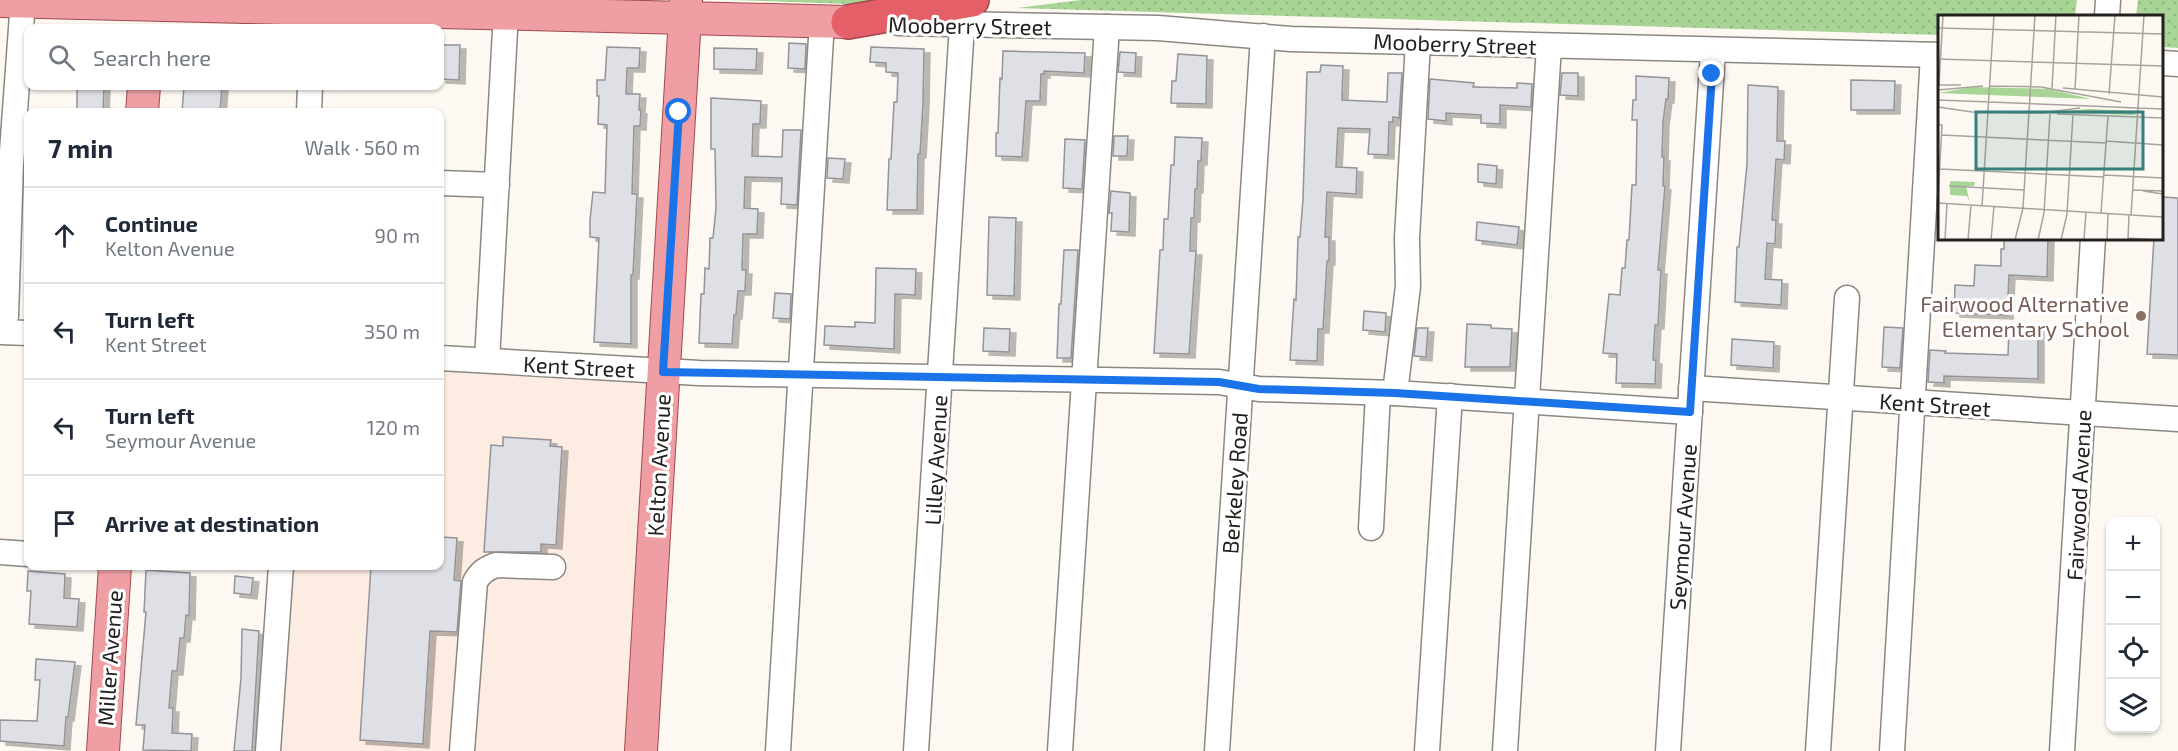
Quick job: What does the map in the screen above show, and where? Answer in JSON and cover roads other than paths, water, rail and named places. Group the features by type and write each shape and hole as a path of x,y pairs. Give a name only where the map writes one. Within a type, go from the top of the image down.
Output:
{"highway":[{"path":"835,21 967,13"}],"main road":[{"path":"11,1 148,11 314,18 686,8 835,21"},
{"name":"Kelton Avenue","path":"640,751 686,8"},
{"path":"142,108 144,90"},
{"name":"Miller Avenue","path":"103,751 115,570"}],"street":[{"path":"2107,15 2108,0"},
{"path":"11,1 13,165 6,316 0,330 24,333"},
{"path":"487,360 506,12"},
{"name":"Mooberry Street","path":"967,13 1107,27 1158,28 1263,36 1713,51 1936,55"},
{"name":"Lilley Avenue","path":"916,751 940,377 967,13"},
{"path":"778,751 800,374 835,21"},
{"path":"1060,751 1107,27"},
{"name":"Berkeley Road","path":"1217,751 1263,36"},
{"path":"1371,528 1387,393 1408,286 1407,238 1418,42"},
{"path":"1505,751 1550,46"},
{"name":"Seymour Avenue","path":"1668,751 1713,51"},
{"path":"1892,751 1912,402 1936,55"},
{"path":"2163,63 2178,64"},
{"path":"309,108 310,90"},
{"path":"444,183 497,185"},
{"name":"Fairwood Avenue","path":"2062,751 2093,240"},
{"path":"1818,751 1847,297"},
{"name":"Kent Street","path":"444,358 663,372 1219,382 1259,389 1527,401 1841,398 2178,419"},
{"path":"1426,751 1450,396"},
{"path":"0,552 24,554"},
{"path":"462,751 475,582 487,568 496,565 553,567"},
{"path":"268,751 281,570"}],"place":[{"name":"Fairwood Alternative Elementary School","path":"2141,316"}]}
